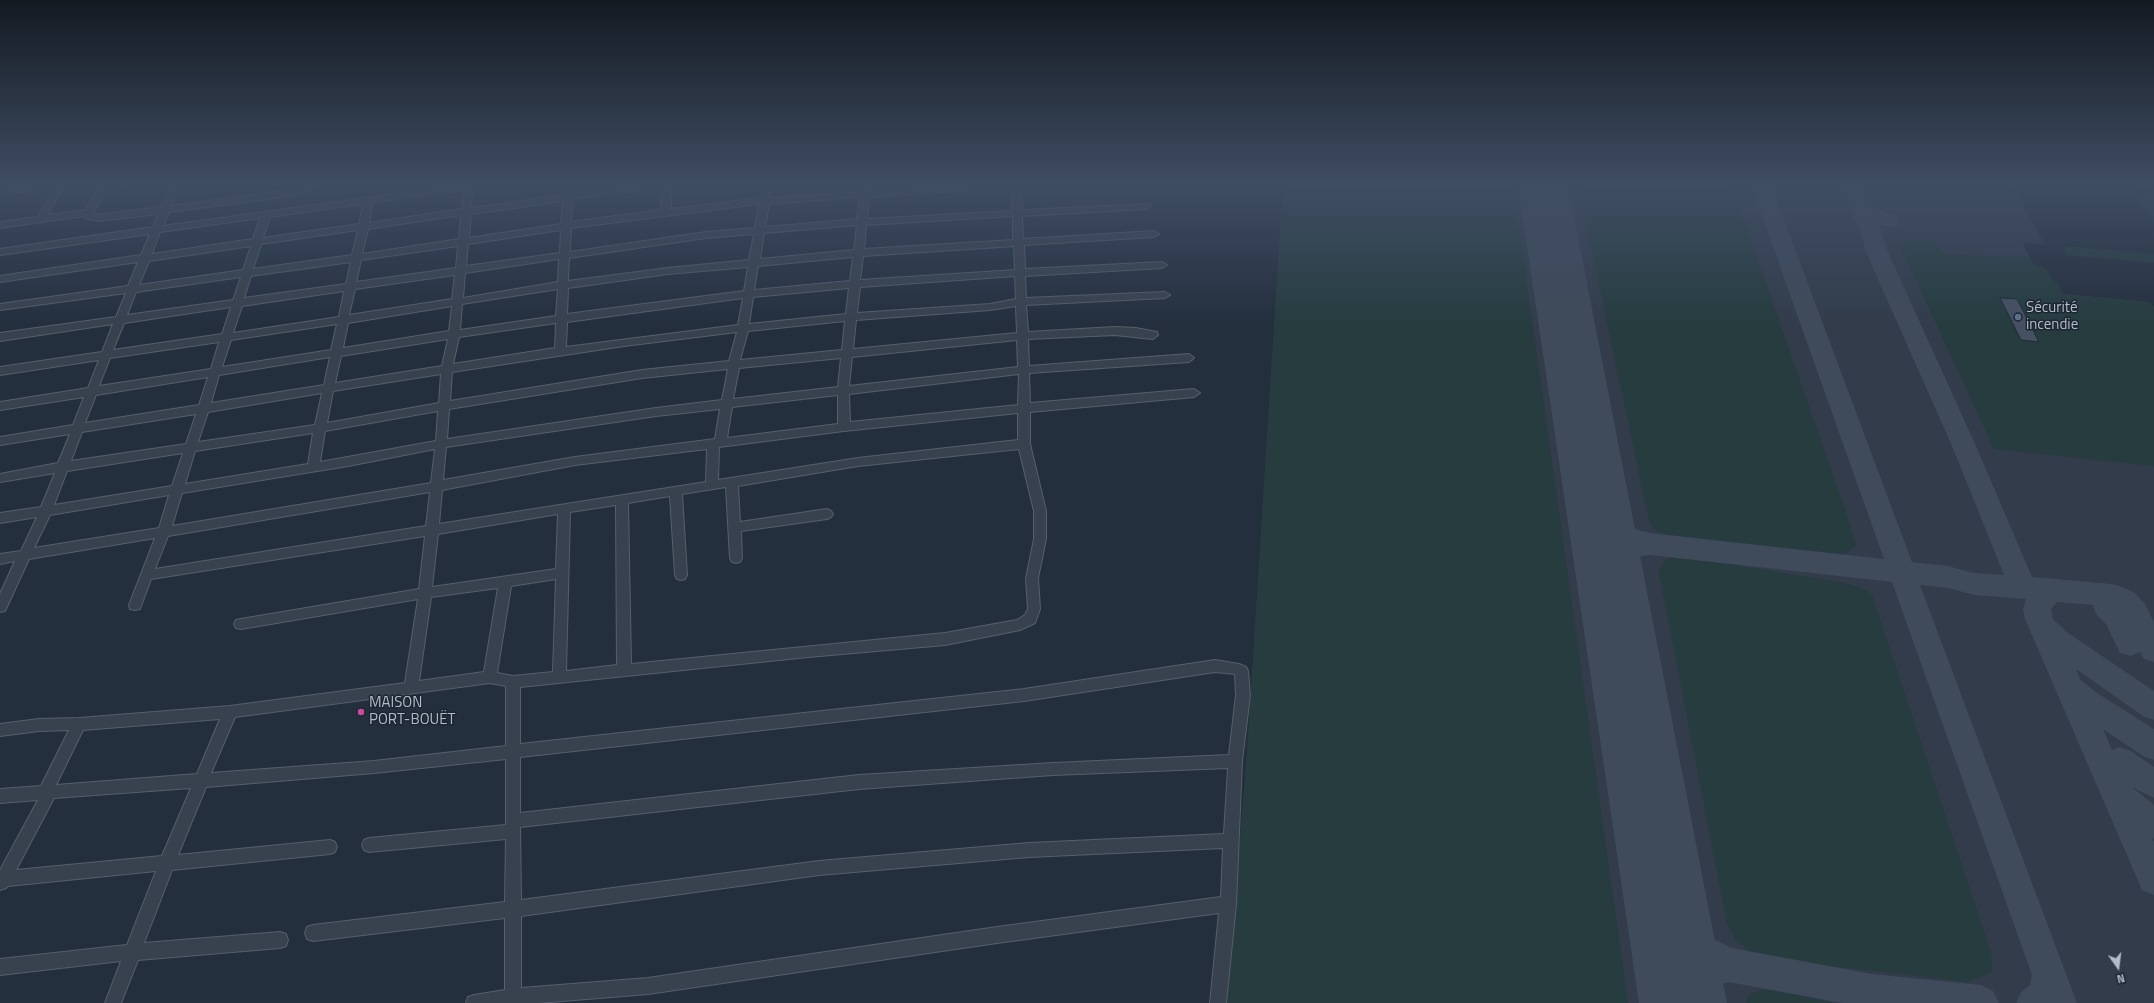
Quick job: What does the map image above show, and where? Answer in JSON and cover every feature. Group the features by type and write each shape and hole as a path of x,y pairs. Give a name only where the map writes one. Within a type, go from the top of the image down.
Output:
{"street":[{"path":"0,252 144,232"},
{"path":"0,608 46,510 106,354 156,232"},
{"path":"135,605 163,533 260,232"},
{"path":"0,279 146,256 331,232"},
{"path":"314,466 320,428 361,232"},
{"path":"411,689 425,592 442,444 443,406 447,369 454,334 465,232"},
{"path":"0,307 356,258 529,232"},
{"path":"560,351 566,232"},
{"path":"0,337 120,319 237,304 565,254 740,232"},
{"path":"712,484 716,443 727,404 734,364 743,328 759,232"},
{"path":"844,427 843,389 848,352 859,232"},
{"path":"0,730 39,725 78,724 230,712 411,689 490,677 513,682 808,650 945,639 1020,625 1030,619 1034,609 1032,578 1040,539 1040,511 1024,444 1024,370 1021,336 1021,302 1017,232"},
{"path":"0,371 106,354 343,320 563,285 668,271 857,253 1154,234"},
{"path":"0,406 561,318 748,295 854,284 1019,272 1162,265"},
{"path":"0,441 560,351 743,328 851,317 990,307 1021,302 1165,295"},
{"path":"0,478 63,466 320,428 443,406 642,374 848,352 1021,336 1116,331 1153,335"},
{"path":"0,518 177,491 314,466 348,462 442,444 625,416 843,389 1024,370 1189,358"},
{"path":"0,559 163,533 575,461 844,427 1024,408 1194,393"},
{"path":"147,575 622,498 858,462 1024,444"},
{"path":"732,481 736,558"},
{"path":"676,490 681,574"},
{"path":"622,498 624,669"},
{"path":"558,676 561,650 564,508"},
{"path":"735,527 827,514"},
{"path":"241,624 425,592 562,573"},
{"path":"490,677 505,582"},
{"path":"0,796 374,767 1024,695 1215,666 1234,668 1241,671 1243,695 1235,761 1228,904 1218,1003"},
{"path":"513,682 513,1000"},
{"path":"113,1003 167,862 230,712"},
{"path":"1,880 47,793 78,724"},
{"path":"369,845 866,781 1029,770 1235,761"},
{"path":"313,933 513,909 819,868 1029,850 1232,841"},
{"path":"1,880 167,862 330,847"},
{"path":"474,1003 648,986 1005,934 1228,904"},
{"path":"0,967 133,952 280,940"}],"shaded area":[{"path":"1280,232 2038,232 2045,245 2023,242 2024,246 2033,264 2045,268 2054,282 2057,282 2062,294 2150,302 2154,307 2154,1003 1227,1003 1247,754"}],"green space":[{"path":"1280,232 1520,232 1628,1003 1227,1003 1247,754"},
{"path":"1588,232 1748,232 1856,545 1848,552 1840,555 1680,541 1668,537 1654,529 1649,521"},
{"path":"1915,240 1934,243 1947,254 2030,258 2033,264 2045,268 2054,282 2057,282 2063,294 2150,302 2154,307 2154,466 1994,449 1902,250 1902,245 1906,241"},
{"path":"2063,246 2154,254 2154,263 2067,255"},
{"path":"1671,557 1684,557 1845,583 1862,588 1872,595 1991,952 1992,972 1968,982 1771,959 1749,951 1735,939 1727,923 1660,578 1659,570 1664,561"},
{"path":"1759,990 1779,990 1833,1003 1746,1003 1748,996"}],"building":[{"name":"Sécurité incendie","path":"2000,298 2017,299 2039,342 2021,340"}],"taxiway":[{"path":"1778,232 1902,572"},
{"path":"1872,232 1876,250 1964,446 2023,588"},
{"path":"1599,510 1614,527 1629,537 1650,544"},
{"path":"1610,573 1621,552 1629,547 1650,544"},
{"path":"1650,544 1902,572"},
{"path":"1902,572 1948,577 1974,584 2023,588"},
{"path":"1902,572 2049,975"},
{"path":"2023,588 2062,591"},
{"path":"2062,591 2055,591 2045,595 2039,601 2037,609 2039,619 2154,879"},
{"path":"2062,591 2112,595 2125,601 2135,612 2154,650"},
{"path":"2107,607 2116,616 2130,644"},
{"path":"2046,628 2058,641 2154,707"},
{"path":"2072,689 2084,700 2154,746"},
{"path":"2120,761 2135,771"},
{"path":"2135,771 2127,770 2115,775 2113,786 2125,802 2154,824"},
{"path":"2135,771 2154,784"},
{"path":"1667,909 1684,934 1701,951 1728,965"},
{"path":"1683,1003 1695,980 1707,971 1728,965"},
{"path":"1728,965 1872,991 1981,1003"},
{"path":"2034,1003 2043,997 2046,991 2049,975"},
{"path":"2049,975 2059,1003"}],"runway":[{"path":"1551,232 1683,1003"}],"place":[{"name":"Sécurité incendie","path":"2018,317"},
{"name":"MAISON PORT-BOUËT","path":"361,712"}]}
